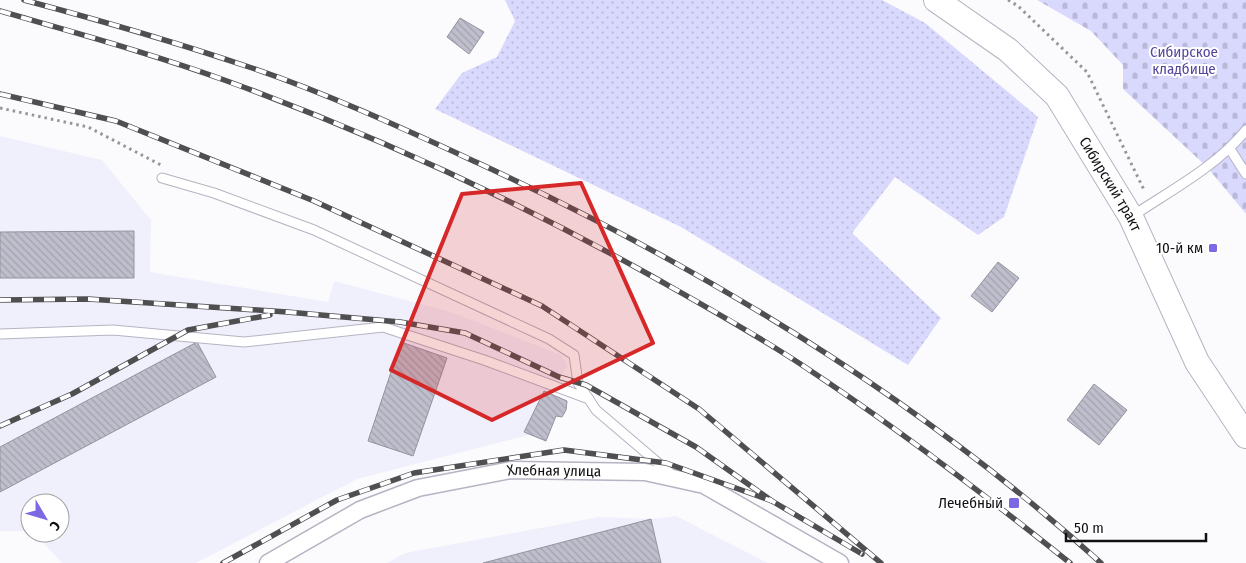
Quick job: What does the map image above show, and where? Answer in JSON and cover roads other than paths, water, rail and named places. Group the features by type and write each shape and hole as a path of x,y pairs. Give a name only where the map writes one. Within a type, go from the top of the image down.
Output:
{"main road":[{"name":"Сибирский тракт","path":"936,0 1008,50 1057,96 1131,217 1197,362 1246,436"}],"street":[{"name":"Хлебная улица","path":"268,563 360,510 418,488 511,470 645,472 704,485 840,563"}],"lane":[{"path":"1131,217 1230,149 1246,130"},
{"path":"1230,149 1246,174"},
{"path":"162,178 214,194 314,230 549,339 574,354 578,383 596,410 677,479"},
{"path":"0,334 113,330 244,342 383,327 484,360 589,399"}],"railway":[{"path":"24,0 109,23 193,49 307,88 476,162 560,202 643,245 804,339 882,391 957,445 1031,502 1101,563"},
{"path":"0,11 171,62 281,101 441,169 597,246 708,308 805,367 940,462 1070,563"},
{"path":"0,94 116,121 314,201 542,306 699,409 881,563"},
{"path":"0,300 88,299 287,312 400,322 465,333 559,377 586,385 696,447 772,501"},
{"path":"0,426 72,394 188,330 270,315"},
{"path":"223,563 337,500 414,473 564,450 666,463 772,501 862,554"}],"place":[{"name":"10-й км","path":"1213,248"},
{"name":"Лечебный","path":"1014,503"}],"park label":[{"name":"Сибирское кладбище","path":"1184,60"}]}
